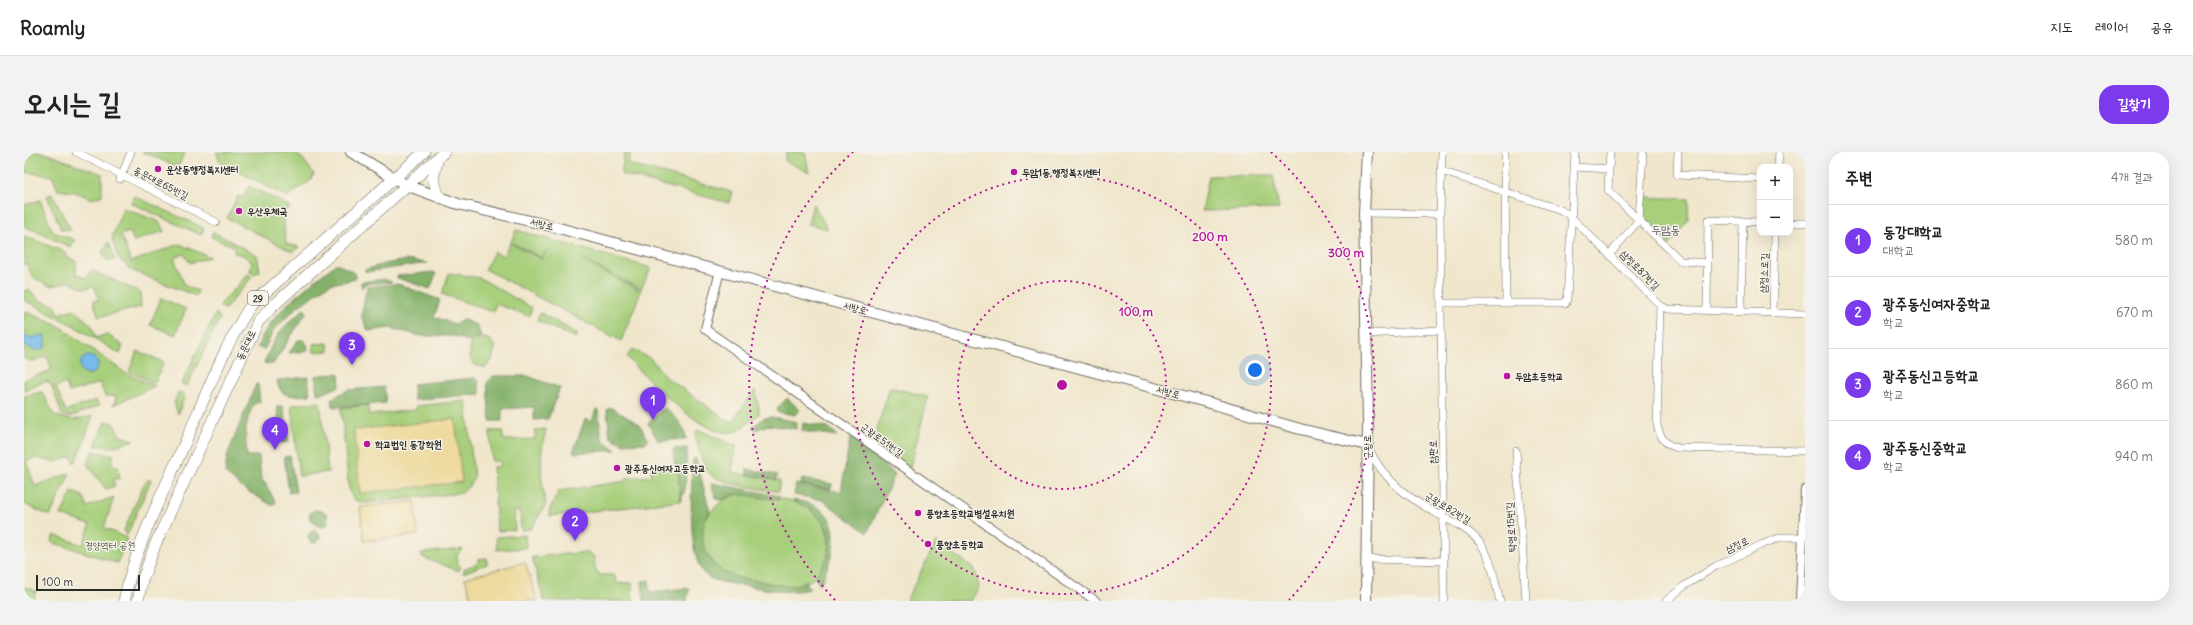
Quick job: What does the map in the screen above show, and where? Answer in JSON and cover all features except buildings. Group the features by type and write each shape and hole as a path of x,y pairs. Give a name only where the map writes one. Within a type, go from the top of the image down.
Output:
{"main road":[{"name":"서방로","path":"351,152 406,185 458,204 720,271 1210,403 1300,429 1367,445"},
{"name":"동문대로","path":"124,601 137,553 216,371 244,317 261,295 424,152"},
{"name":"군왕로","path":"1366,601 1367,334 1364,213 1367,152"},
{"name":"동문대로","path":"138,601 142,581 155,545 258,322 272,306 441,155"},
{"path":"439,197 433,178 441,155"}],"street":[{"name":"동문대로65번길","path":"76,152 121,177 216,222"},
{"path":"121,177 131,152"},
{"name":"참판로","path":"1442,152 1440,214 1444,601"},
{"path":"1505,152 1504,191 1506,303"},
{"path":"1441,303 1566,303 1575,152"},
{"path":"1610,152 1608,190 1681,261 1707,263"},
{"path":"1610,254 1639,220 1643,152"},
{"path":"1678,152 1677,175 1757,180"},
{"path":"1778,164 1779,152"},
{"path":"1574,167 1609,169"},
{"name":"삼정로87번길","path":"1441,171 1561,210 1570,216 1610,254 1660,306 1668,309 1805,314"},
{"path":"1364,213 1440,214"},
{"path":"1707,310 1708,220 1757,222"},
{"path":"1740,312 1742,221"},
{"path":"1793,222 1805,223"},
{"name":"삼정소로길","path":"1773,313 1775,236"},
{"name":"군왕로51번길","path":"720,271 705,330 1096,601"},
{"path":"1660,306 1657,425 1663,440 1678,448 1805,451"},
{"path":"1367,334 1441,330"},
{"name":"군왕로82번길","path":"1367,445 1375,463 1397,488 1444,518 1468,531 1480,542 1488,559 1500,601"},
{"name":"탁영로15번길","path":"1516,452 1526,601"},
{"path":"1800,601 1804,547 1805,490"},
{"name":"삼정로","path":"1666,601 1684,586 1716,566 1778,538 1804,537"},
{"path":"1367,559 1443,560"}],"green space":[{"path":"24,152 42,152 102,174 102,195 92,199 75,192 58,190 52,176 24,172"},
{"path":"142,152 185,152 178,167"},
{"path":"216,152 293,152 302,158 314,174 310,181 287,197 220,162"},
{"path":"625,152 631,152 628,164 732,192 729,203 621,174"},
{"path":"786,152 805,152 809,172 785,161"},
{"path":"1273,175 1279,209 1202,211 1209,176"},
{"path":"249,186 291,207 279,215 283,217 286,244 299,247 293,252 227,218 238,196 242,198"},
{"path":"52,194 71,230 61,229 47,196"},
{"path":"134,196 204,228 201,235 131,203"},
{"path":"1644,197 1689,199 1688,220 1669,246 1643,219"},
{"path":"40,200 53,232 75,240 71,247 24,226 24,205"},
{"path":"813,204 828,229 808,224"},
{"path":"123,208 158,221 165,231 134,241 130,232 121,235 131,262 179,244 210,257 190,263 184,254 174,258 185,286 198,291 196,296 133,271 118,258 112,238"},
{"path":"516,230 651,268 641,289 582,260 641,291 621,341 485,269 494,252 503,256 510,243 542,259 547,250 542,258 511,242"},
{"path":"213,232 257,255 260,271 255,274 250,271 252,262 243,255 234,253 235,247 211,237"},
{"path":"24,236 67,253 64,256 76,261 76,274 85,278 91,270 140,292 141,307 99,317 93,301 99,299 94,286 84,289 67,281 63,284 49,286 33,277 27,264 24,265"},
{"path":"109,242 115,260 107,260 102,252"},
{"path":"406,260 427,263 366,272 364,270 384,264"},
{"path":"337,263 354,273 356,278 330,284 296,308 274,330 264,350 257,347 272,322 291,300"},
{"path":"434,272 436,274 430,289 397,278 397,276"},
{"path":"449,273 480,278 532,308 529,316 496,304 493,312 442,294"},
{"path":"248,274 252,277 225,309 219,306"},
{"path":"383,279 392,282 365,284 362,288 361,282"},
{"path":"398,284 440,300 434,317 455,324 462,319 477,325 481,336 470,341 452,336 421,336 390,328 368,331 361,315 367,287"},
{"path":"29,289 40,301 55,305 59,314 74,309 92,326 96,338 107,334 123,346 120,354 76,327 24,300 24,291"},
{"path":"161,298 186,309 175,335 150,325"},
{"path":"305,308 306,313 273,364 264,363 280,332"},
{"path":"24,311 59,326 127,374 155,386 113,405 117,396 105,396 100,383 69,392 66,383 56,387 66,411 96,400 99,406 70,417 62,414 51,384 46,381 24,390 24,380 52,370 47,356 33,361 24,359"},
{"path":"216,313 220,318 187,386 181,384"},
{"path":"540,313 578,334 576,338 537,321"},
{"path":"481,337 490,340 495,347 492,360 485,368 475,365 470,357 470,344"},
{"path":"298,340 303,340 307,344 308,351 289,353"},
{"path":"328,343 329,351 314,352 313,344"},
{"path":"632,349 651,359 667,378 731,423 755,390 759,414 737,431 724,432 710,428 694,419 662,393 648,379 627,357"},
{"path":"137,351 164,362 155,383 129,372"},
{"path":"339,373 340,386 324,393 317,394 315,376"},
{"path":"493,376 528,376 560,388 548,419 534,420 534,407 502,409 502,421 490,421 487,383"},
{"path":"308,377 310,395 289,395 284,393 278,386 277,380"},
{"path":"475,378 478,380 480,394 414,400 413,384"},
{"path":"256,384 258,384 260,402 254,404 248,417 246,436 247,456 259,456 261,480 265,483 276,503 273,506 244,489 225,473 227,456"},
{"path":"384,387 386,403 332,406 331,399 348,390"},
{"path":"890,387 928,397 909,472 872,445"},
{"path":"42,392 54,415 73,420 93,416 76,462 74,462 71,457 55,462 35,458 26,461 35,486 70,473 50,516 24,504 24,396"},
{"path":"181,392 185,395 178,414 174,403 178,393"},
{"path":"787,398 800,410 795,415 777,412 777,409"},
{"path":"466,401 474,477 469,486 462,493 365,503 354,500 349,491 341,408 368,405 369,415 416,410 416,406"},
{"path":"320,402 328,472 299,476 291,405"},
{"path":"283,406 289,442 282,443 277,407"},
{"path":"610,407 639,424 648,439 645,443 624,444 610,437 607,410"},
{"path":"665,408 682,425 686,439 658,441 648,423"},
{"path":"596,409 598,410 602,439 616,450 573,452 585,419 592,421"},
{"path":"772,417 797,422 796,429 768,425 755,430 752,427 764,418"},
{"path":"105,421 113,423 120,436 134,440 113,447 95,446"},
{"path":"803,423 828,427 836,434 836,436 802,431"},
{"path":"546,429 542,448 541,467 542,485 546,504 531,529 521,530 520,511 514,511 515,530 497,531 493,467 500,466 500,461 492,461 490,431 503,431 503,440 535,439 535,430"},
{"path":"699,430 736,446 732,472 780,481 778,492 739,485 718,479 711,474 704,465 695,437 696,432"},
{"path":"852,437 895,474 867,533 822,500 794,495 796,484 841,492 850,438"},
{"path":"687,448 685,489 681,501 678,472 675,468 673,449"},
{"path":"93,451 114,455 111,464 118,467 120,478 113,480 115,486 106,489 87,464"},
{"path":"290,456 296,492 289,493 284,457"},
{"path":"696,458 710,512 703,529 704,547 713,563 720,569 735,577 784,586 795,585 806,581 810,589 778,591 727,583 708,577 701,569 696,556 693,540 691,503 693,459"},
{"path":"668,467 678,472 681,501 550,516 549,511 559,491 626,481 626,478 651,476 651,469"},
{"path":"747,469 777,475 776,480 747,474"},
{"path":"149,479 151,480 127,535 124,530 144,484"},
{"path":"802,479 832,484 831,489 801,484"},
{"path":"712,483 779,496 778,500 737,494 722,500 717,499 711,485"},
{"name":"경양역터 공원","path":"72,492 83,496 87,507 114,497 104,528 127,538 117,563 51,542 54,535 83,545 90,525 61,515"},
{"path":"737,494 793,501 808,507 818,516 825,526 828,538 826,562 820,573 810,580 798,585 790,586 768,584 743,579 716,567 708,557 703,546 702,535 704,525 708,515 716,507 725,499"},
{"path":"794,500 811,504 823,511 830,520 834,532 834,544 831,557 820,584 814,577 823,566 828,555 828,533 824,523 816,515 806,507 794,502"},
{"path":"315,510 322,511 327,514 328,524 324,527 318,526 309,518 310,513"},
{"path":"312,531 316,531 320,537 316,543 312,543 308,539 308,535"},
{"path":"525,535 526,548 497,550 496,537"},
{"path":"936,542 975,569 979,587 971,601 906,601"},
{"path":"463,549 457,555 458,564 461,567 459,571 422,557 421,553"},
{"path":"588,552 594,557 595,568 600,575 615,575 616,583 632,583 633,601 544,601 532,557"},
{"path":"487,558 487,564 463,573 465,568 477,564 479,559"},
{"path":"649,580 650,592 689,588 687,601 644,601 642,581"},
{"path":"24,587 36,591 33,601 24,601"}],"sand":[{"path":"455,419 462,482 360,493 354,430"},
{"path":"415,501 418,535 364,541 360,507"},
{"path":"525,562 537,601 472,601 465,578"}],"water":[{"path":"25,335 31,338 43,335 45,336 45,347 42,350 34,350 24,344"},
{"path":"89,356 93,357 97,361 97,369 93,373 89,374 85,373 81,369 80,365 81,361 85,357"}],"place":[{"name":"운산동행정복지센터","path":"158,169"},
{"name":"두암1동 행정복지센터","path":"1014,172"},
{"name":"우산우체국","path":"239,211"},
{"name":"광주동신고등학교","path":"352,365"},
{"name":"두암초등학교","path":"1507,376"},
{"name":"동강대학교","path":"653,420"},
{"name":"학교법인 동강학원","path":"367,444"},
{"name":"광주동신중학교","path":"275,450"},
{"name":"광주동신여자고등학교","path":"617,468"},
{"name":"풍향초등학교병설유치원","path":"918,513"},
{"name":"광주동신여자중학교","path":"575,541"},
{"name":"풍향초등학교","path":"928,544"}],"district":[{"name":"두암동","path":"1666,229"}]}
